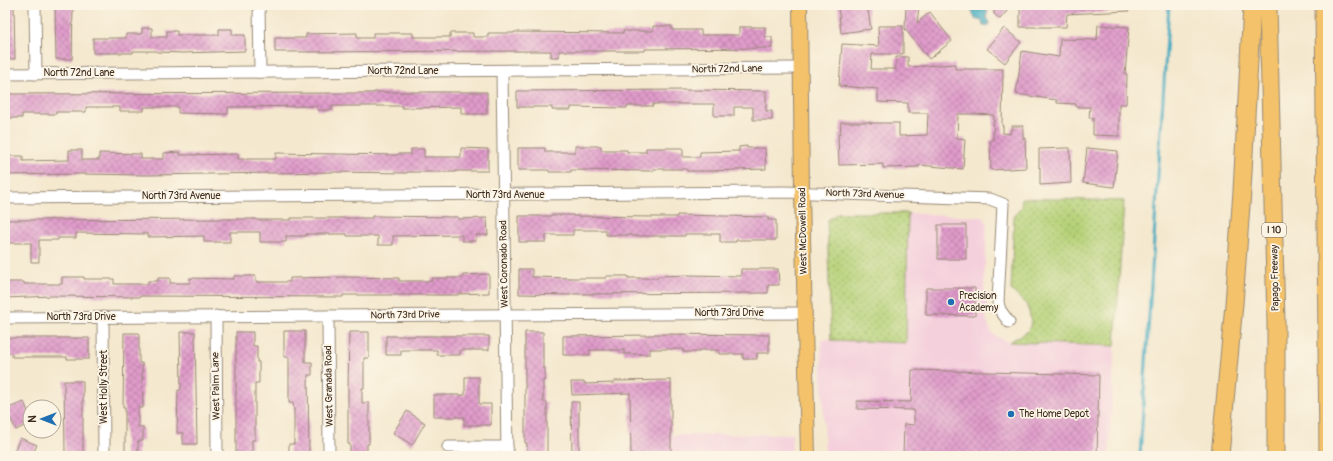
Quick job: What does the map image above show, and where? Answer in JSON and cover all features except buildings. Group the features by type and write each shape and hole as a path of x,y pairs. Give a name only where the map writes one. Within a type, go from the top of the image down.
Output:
{"highway":[{"path":"1220,456 1234,304 1252,5"},
{"name":"Papago Freeway","path":"1268,5 1276,323 1276,456"},
{"path":"1324,5 1328,456"}],"main road":[{"name":"West McDowell Road","path":"800,5 802,193 808,456"}],"street":[{"path":"35,5 36,74"},
{"path":"259,5 260,72"},
{"name":"North 72nd Lane","path":"5,74 801,68"},
{"name":"West Coronado Road","path":"502,71 507,452"},
{"name":"North 73rd Avenue","path":"5,198 802,193 990,199 1004,204 998,302 1000,310 1009,322"},
{"name":"North 73rd Drive","path":"5,318 805,313"},
{"name":"West Palm Lane","path":"216,316 217,456"},
{"name":"West Granada Road","path":"328,316 329,456"},
{"name":"West Holly Street","path":"103,317 104,456"},
{"path":"448,447 507,452"}],"shaded area":[{"path":"908,213 983,217 987,223 984,287 987,304 986,319 994,335 1009,342 1115,346 1109,456 825,456 821,339 905,343"},
{"path":"792,434 791,456 671,456 671,435"}],"green space":[{"path":"1022,198 1124,201 1115,346 1009,342 1027,332 1030,327 1031,319 1027,305 1011,290 1014,217 1021,207"},
{"path":"837,213 908,213 906,343 831,340 827,221"}],"water":[{"path":"963,5 984,5 984,8 988,10 986,17 990,22 989,26 983,26 982,21 975,19 972,10 966,9"}],"waterway":[{"path":"1140,456 1169,5"}],"place":[{"name":"Precision Academy","path":"951,302"},
{"name":"The Home Depot","path":"1011,414"}]}
